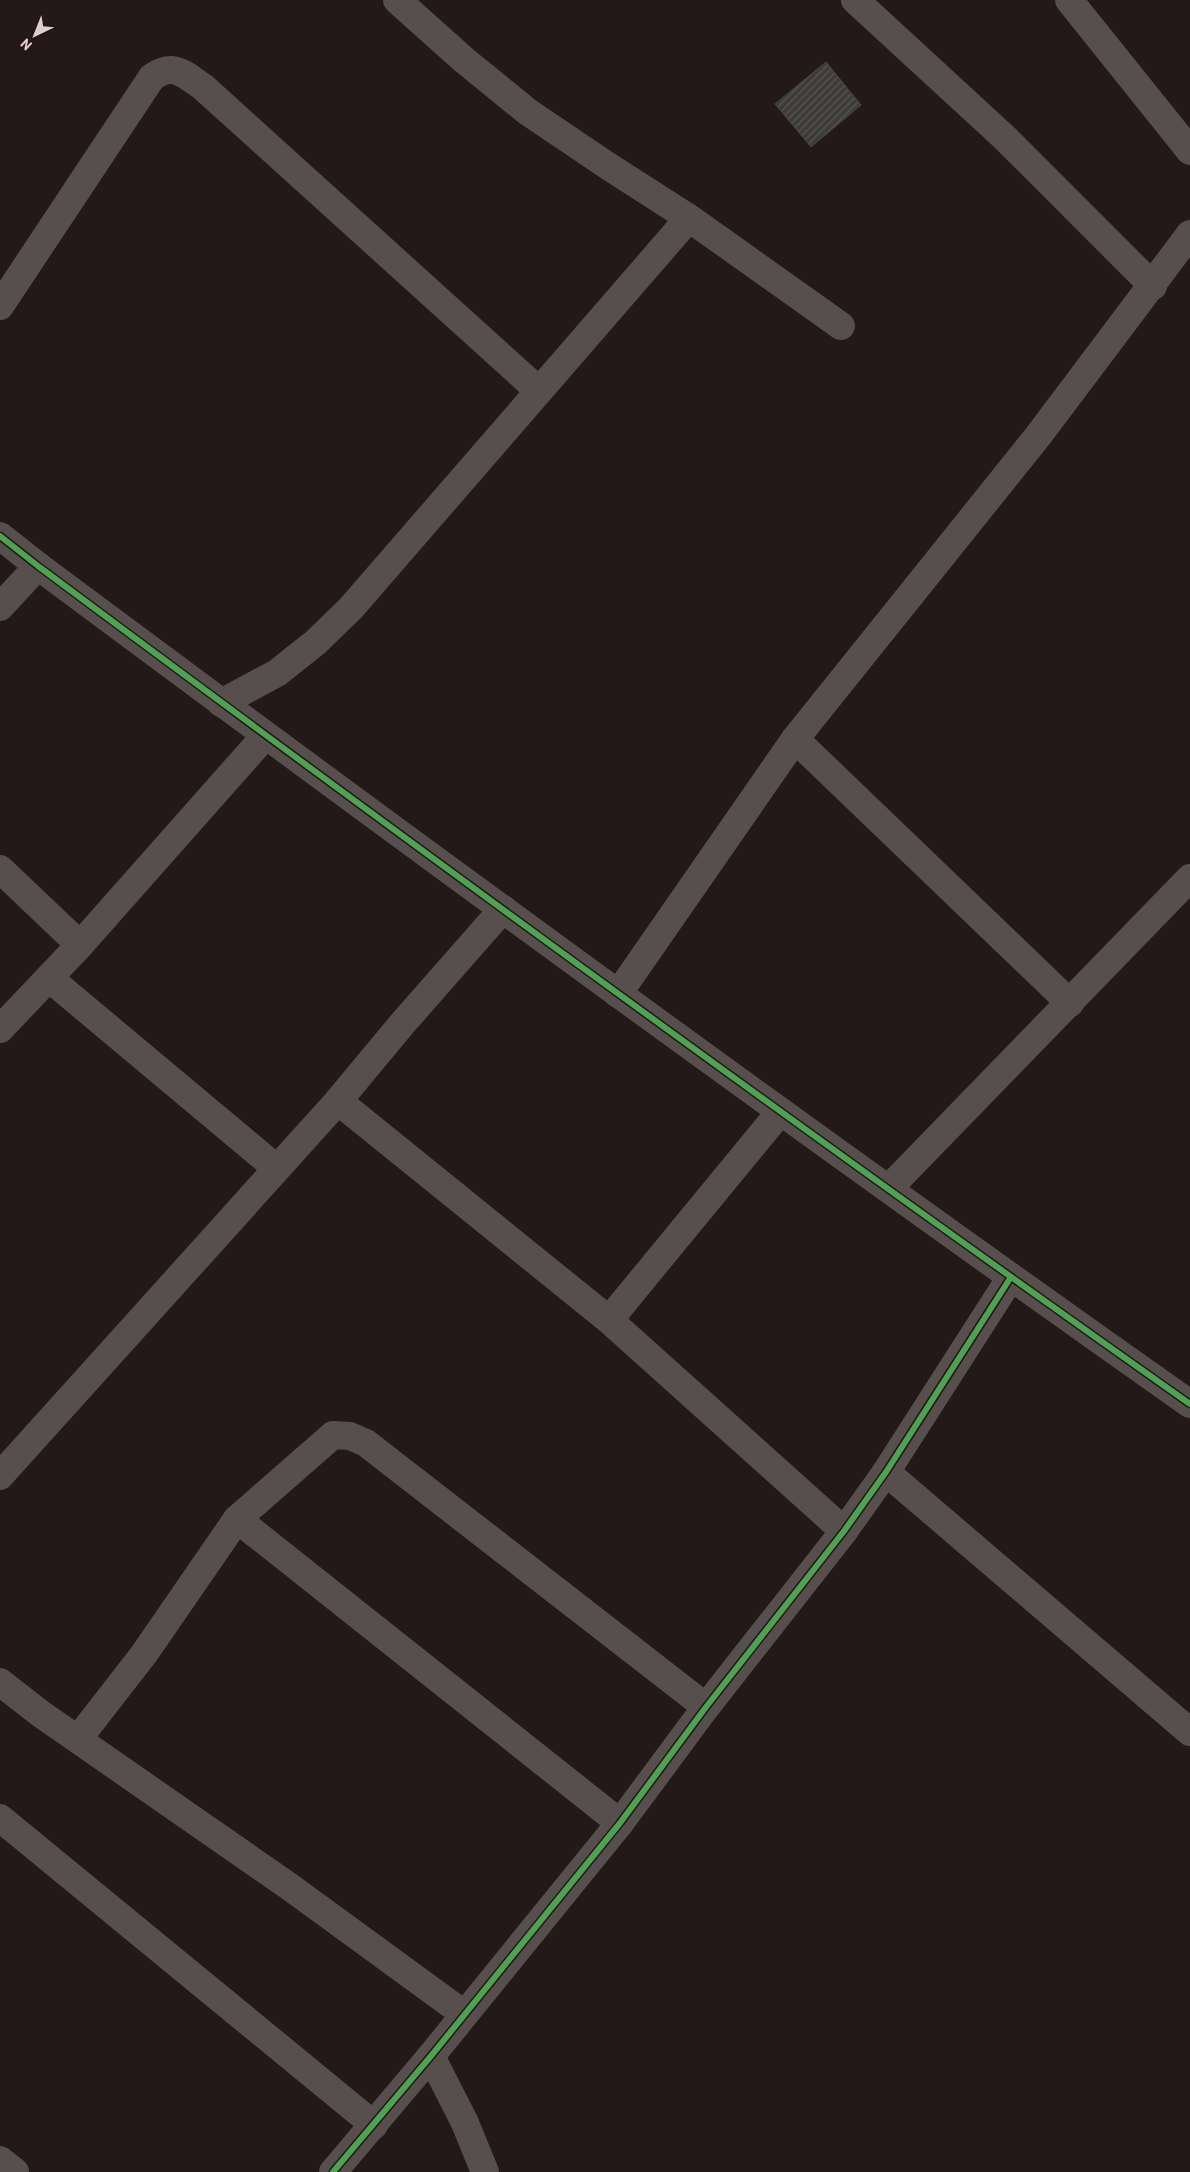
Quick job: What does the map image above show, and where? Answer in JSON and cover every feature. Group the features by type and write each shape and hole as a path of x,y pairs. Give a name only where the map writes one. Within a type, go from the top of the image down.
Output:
{"street":[{"path":"397,0 464,60 528,112 688,218 841,326"},
{"path":"855,0 1005,138 1153,286"},
{"path":"1069,0 1190,152"},
{"path":"0,306 152,77 163,70 177,70 203,87 538,390"},
{"path":"221,703 277,673 316,642 351,608 688,218"},
{"path":"618,994 795,739 1038,436 1153,286 1190,234"},
{"path":"0,536 265,736 618,994 780,1112 1190,1404"},
{"path":"0,607 38,566"},
{"path":"0,1030 80,945 265,736"},
{"path":"795,739 1070,1003"},
{"path":"0,869 80,945"},
{"path":"889,1188 1190,878"},
{"path":"0,1476 338,1101 402,1024 503,909"},
{"path":"49,978 276,1168"},
{"path":"338,1101 609,1320 844,1531"},
{"path":"609,1320 780,1112"},
{"path":"333,2172 431,2056 620,1823 706,1708 844,1531 886,1472 1011,1277"},
{"path":"78,1739 144,1654 237,1519 333,1434 350,1436 366,1443 706,1708"},
{"path":"886,1472 1190,1732"},
{"path":"237,1519 620,1823"},
{"path":"0,1682 41,1714 290,1887 464,2014"},
{"path":"0,1818 374,2125"},
{"path":"431,2056 462,2115 485,2172"},
{"path":"0,2160 15,2172"}],"building":[{"path":"826,62 861,105 811,147 775,104"}],"cycle path":[{"path":"0,536 611,989 1190,1404"},
{"path":"333,2172 431,2056 620,1823 706,1707 844,1531 886,1472 1011,1277"}]}
